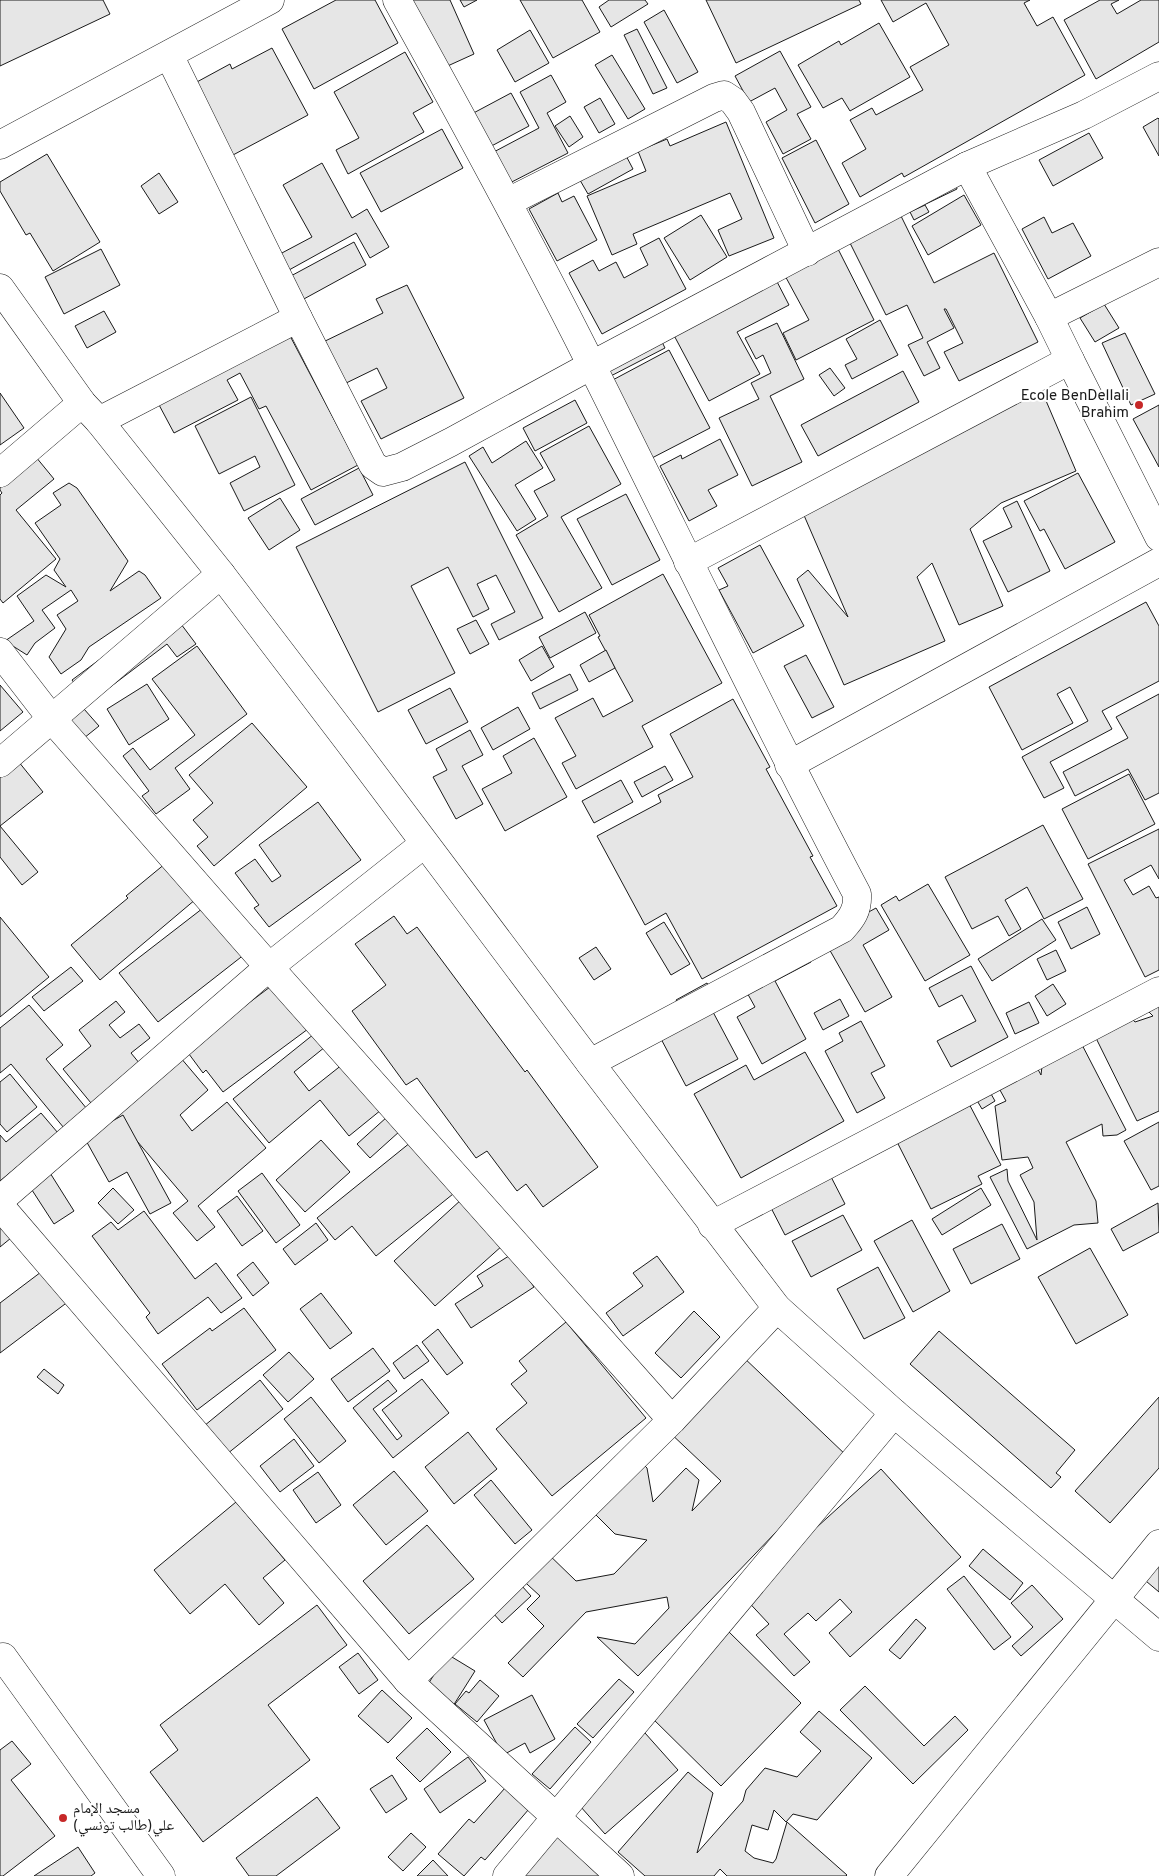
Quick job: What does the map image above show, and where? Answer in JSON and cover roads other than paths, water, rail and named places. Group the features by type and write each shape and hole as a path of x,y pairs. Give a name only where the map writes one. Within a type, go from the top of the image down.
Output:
{"street":[{"path":"0,146 270,0"},
{"path":"397,0 508,202 592,365 789,765 857,894 858,905 853,917 842,929 590,1064"},
{"path":"169,55 298,318 373,465 383,472 410,463 967,166 1084,115 1159,76"},
{"path":"508,202 714,98 724,95 733,101 741,112 807,252"},
{"path":"967,166 1049,317 1159,537"},
{"path":"1049,317 1159,262"},
{"path":"0,288 91,412 221,574 590,1064 777,1308 894,1413 1159,1637"},
{"path":"0,473 91,412 298,318"},
{"path":"688,562 1070,360"},
{"path":"789,765 1159,562"},
{"path":"0,763 221,574"},
{"path":"0,652 51,718 269,967 672,1420"},
{"path":"0,1200 269,967 424,844"},
{"path":"712,1225 1159,991"},
{"path":"0,1206 408,1681 620,1876"},
{"path":"408,1681 672,1420 777,1308"},
{"path":"507,1876 894,1413"},
{"path":"888,1876 1159,1544"},
{"path":"1,1656 161,1876"}],"place":[{"name":"Ecole BenDellali Brahim","path":"1139,405"},
{"name":"مسجد الإمام علي(طالب تونسي)","path":"63,1818"}]}
